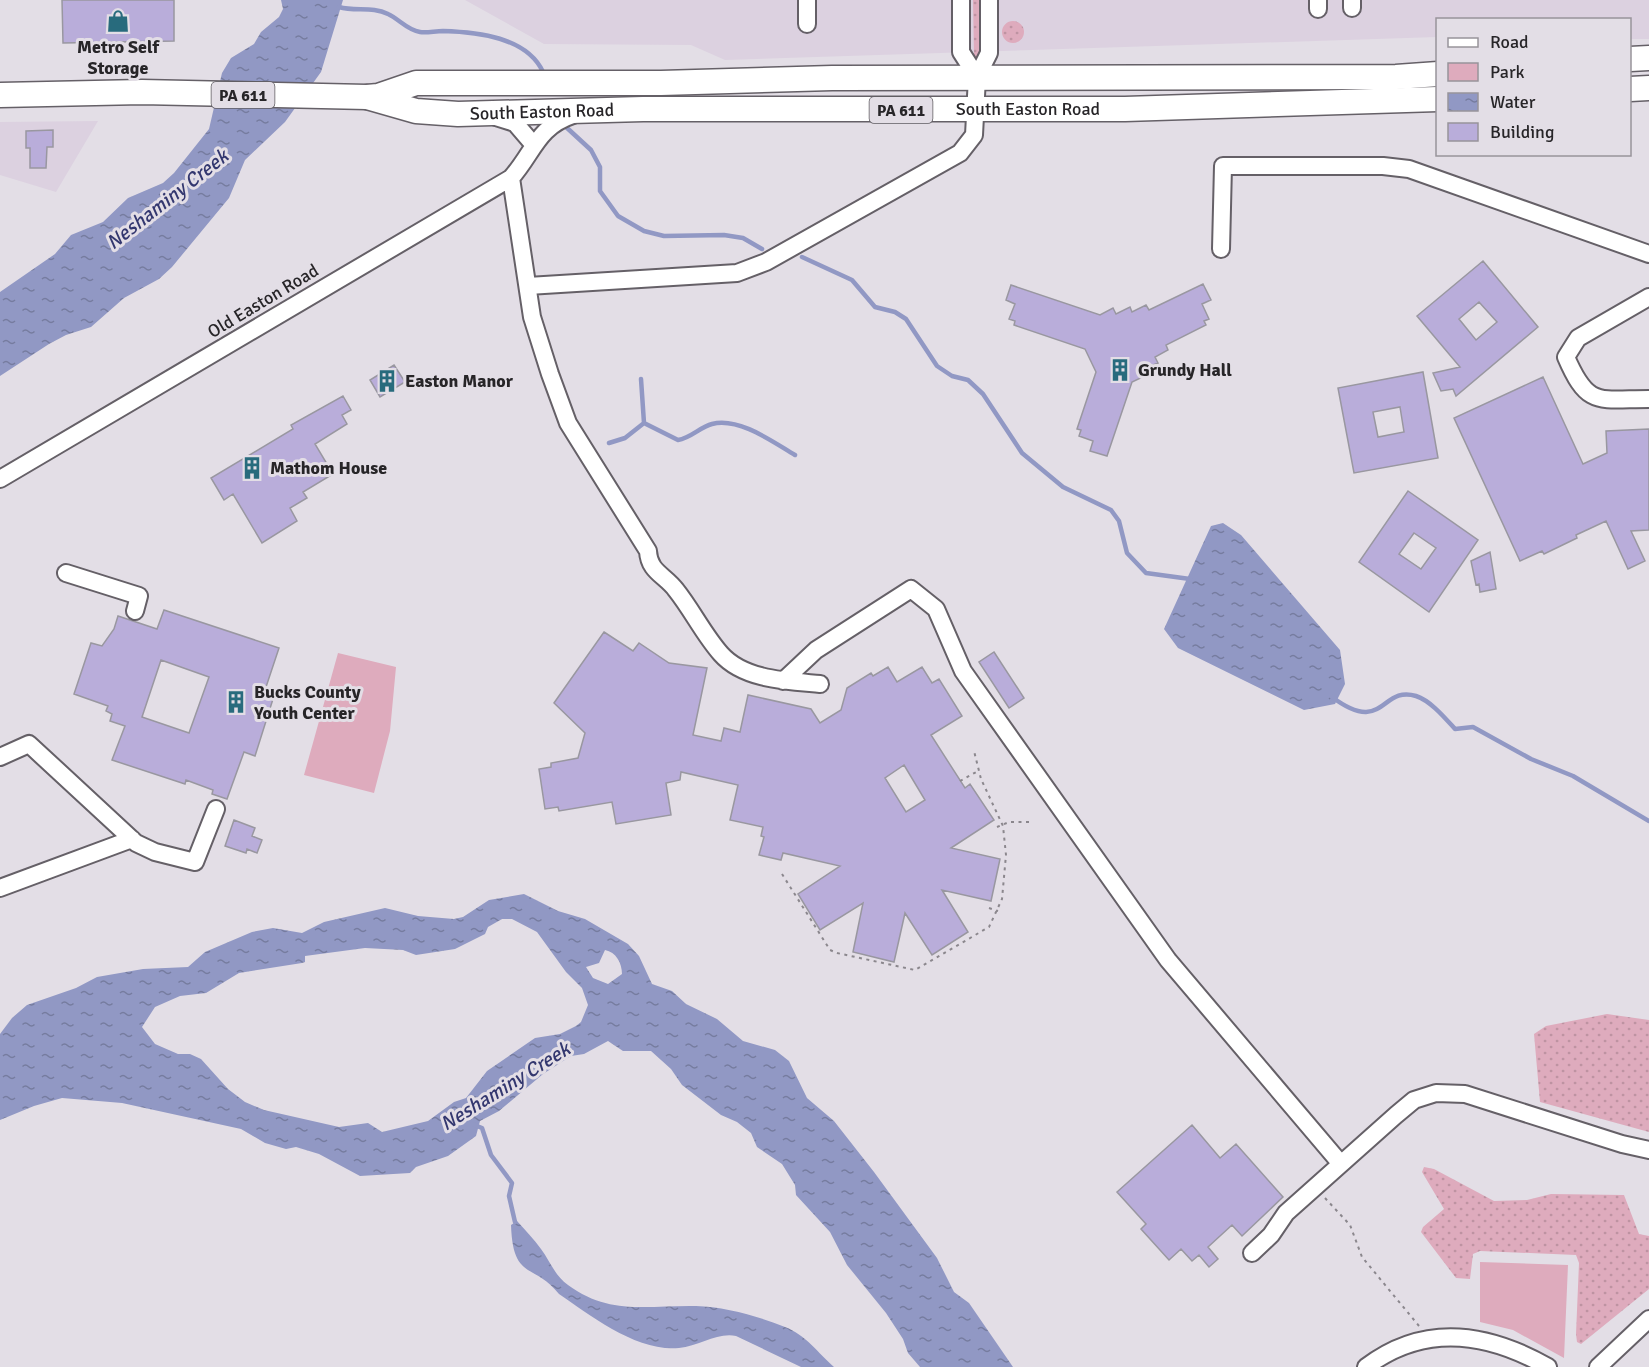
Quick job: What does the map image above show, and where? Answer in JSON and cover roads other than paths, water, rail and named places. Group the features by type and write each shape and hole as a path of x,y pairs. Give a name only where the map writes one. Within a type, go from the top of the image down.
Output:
{"highway":[{"path":"1631,59 1649,58"},
{"name":"South Easton Road","path":"2,92 142,92 356,97 378,96 416,83 661,83 832,78 1396,77 1436,74"},
{"path":"1631,89 1649,88"},
{"name":"South Easton Road","path":"356,97 416,111 478,113 643,109 1125,109 1436,99"}],"street":[{"path":"807,0 807,24"},
{"path":"961,0 961,52 977,78"},
{"path":"528,286 701,278 737,273 766,262 960,153 974,135 977,78 989,53 989,0"},
{"name":"Old Easton Road","path":"0,479 512,178 526,161 532,144 549,126 580,112"},
{"path":"478,113 515,123 532,144"},
{"path":"1221,249 1223,166 1383,166 1409,169 1649,254"},
{"path":"512,178 532,317 568,423 648,551 657,556 663,565 663,577 676,589 721,655 738,668 783,681 820,684"},
{"path":"1649,297 1578,338 1566,357 1577,383 1586,393 1602,399 1649,399"},
{"path":"66,573 139,596 135,611"},
{"path":"783,681 816,650 911,589 936,609 963,671 1168,960 1341,1164"},
{"path":"0,757 29,744 132,839 155,852 195,862 216,809"},
{"path":"0,888 132,839"},
{"path":"1252,1253 1271,1235 1286,1213 1414,1100 1436,1093 1465,1094 1599,1138 1649,1150"},
{"path":"1598,1367 1649,1319"},
{"path":"1366,1367 1384,1353 1412,1342 1467,1336 1499,1344 1548,1367"}],"water":[{"name":"Neshaminy Creek","path":"281,0 343,0 321,72 285,122 245,160 229,198 172,267 159,279 124,298 91,327 66,335 49,344 0,376 0,292 55,254 71,235 103,222 128,198 163,183 174,173 209,129 222,73 231,58 254,44 261,32 279,17 283,9"},
{"path":"1223,523 1241,535 1340,650 1345,684 1335,704 1304,710 1178,648 1164,629 1211,526"},
{"name":"Neshaminy Creek","path":"524,894 558,911 585,919 628,944 639,956 652,984 672,991 686,1004 717,1019 743,1041 775,1050 789,1061 807,1098 834,1121 874,1172 937,1258 954,1292 969,1303 1013,1367 920,1367 908,1353 903,1339 886,1313 847,1265 830,1232 796,1195 795,1185 782,1164 757,1147 751,1133 737,1122 721,1115 682,1085 671,1069 651,1051 623,1051 608,1041 584,1054 571,1056 543,1074 499,1111 480,1121 476,1136 448,1156 416,1167 410,1173 360,1176 319,1154 296,1147 286,1149 265,1143 241,1129 122,1103 62,1098 34,1106 0,1120 0,1034 12,1018 27,1005 76,988 97,977 143,969 188,967 205,952 252,932 273,928 302,933 324,922 385,908 418,916 454,919 463,917 489,900","holes":["502,919 512,919 537,932 566,972 582,988 588,1005 581,1022 576,1026 560,1034 535,1038 487,1071 466,1098 454,1102 428,1121 382,1132 368,1123 339,1127 264,1110 245,1102 228,1089 201,1059 190,1054 178,1054 155,1044 142,1027 155,1007 180,996 206,993 239,973 302,963 305,962 305,956 365,948 403,950 416,955 455,949 485,934 488,927","605,950 615,956 622,970 622,974 608,984 593,978 586,967 599,963"]},
{"path":"517,1221 538,1245 560,1277 584,1295 599,1301 630,1307 696,1306 730,1310 753,1316 792,1330 834,1367 801,1367 736,1336 722,1336 679,1348 663,1348 615,1331 559,1294 550,1284 520,1263 513,1243 511,1225"}],"waterway":[{"path":"339,7 382,12 420,32 471,33 500,39 525,51 536,60 543,72"},
{"path":"566,127 591,150 600,167 600,191 618,216 644,231 664,236 724,235 743,238 762,249"},
{"path":"802,257 852,280 875,307 895,312 906,319 937,366 952,376 968,380 983,394 1022,453 1063,487 1111,510 1119,521 1127,553 1146,573 1190,579"},
{"path":"609,443 625,438 644,423 641,379"},
{"path":"644,423 678,440 712,424 733,424 755,432 795,455"},
{"path":"1332,697 1349,708 1362,712 1372,711 1404,694 1422,698 1455,729 1473,727 1531,759 1573,776 1649,821"},
{"name":"Neshaminy Creek","path":"472,1124 482,1128 491,1155 512,1183 509,1196 515,1222"}],"place":[{"name":"Metro Self Storage","path":"118,21"},
{"name":"Grundy Hall","path":"1120,370"},
{"name":"Easton Manor","path":"387,381"},
{"name":"Mathom House","path":"252,468"},
{"name":"Bucks County Youth Center","path":"236,702"}]}
